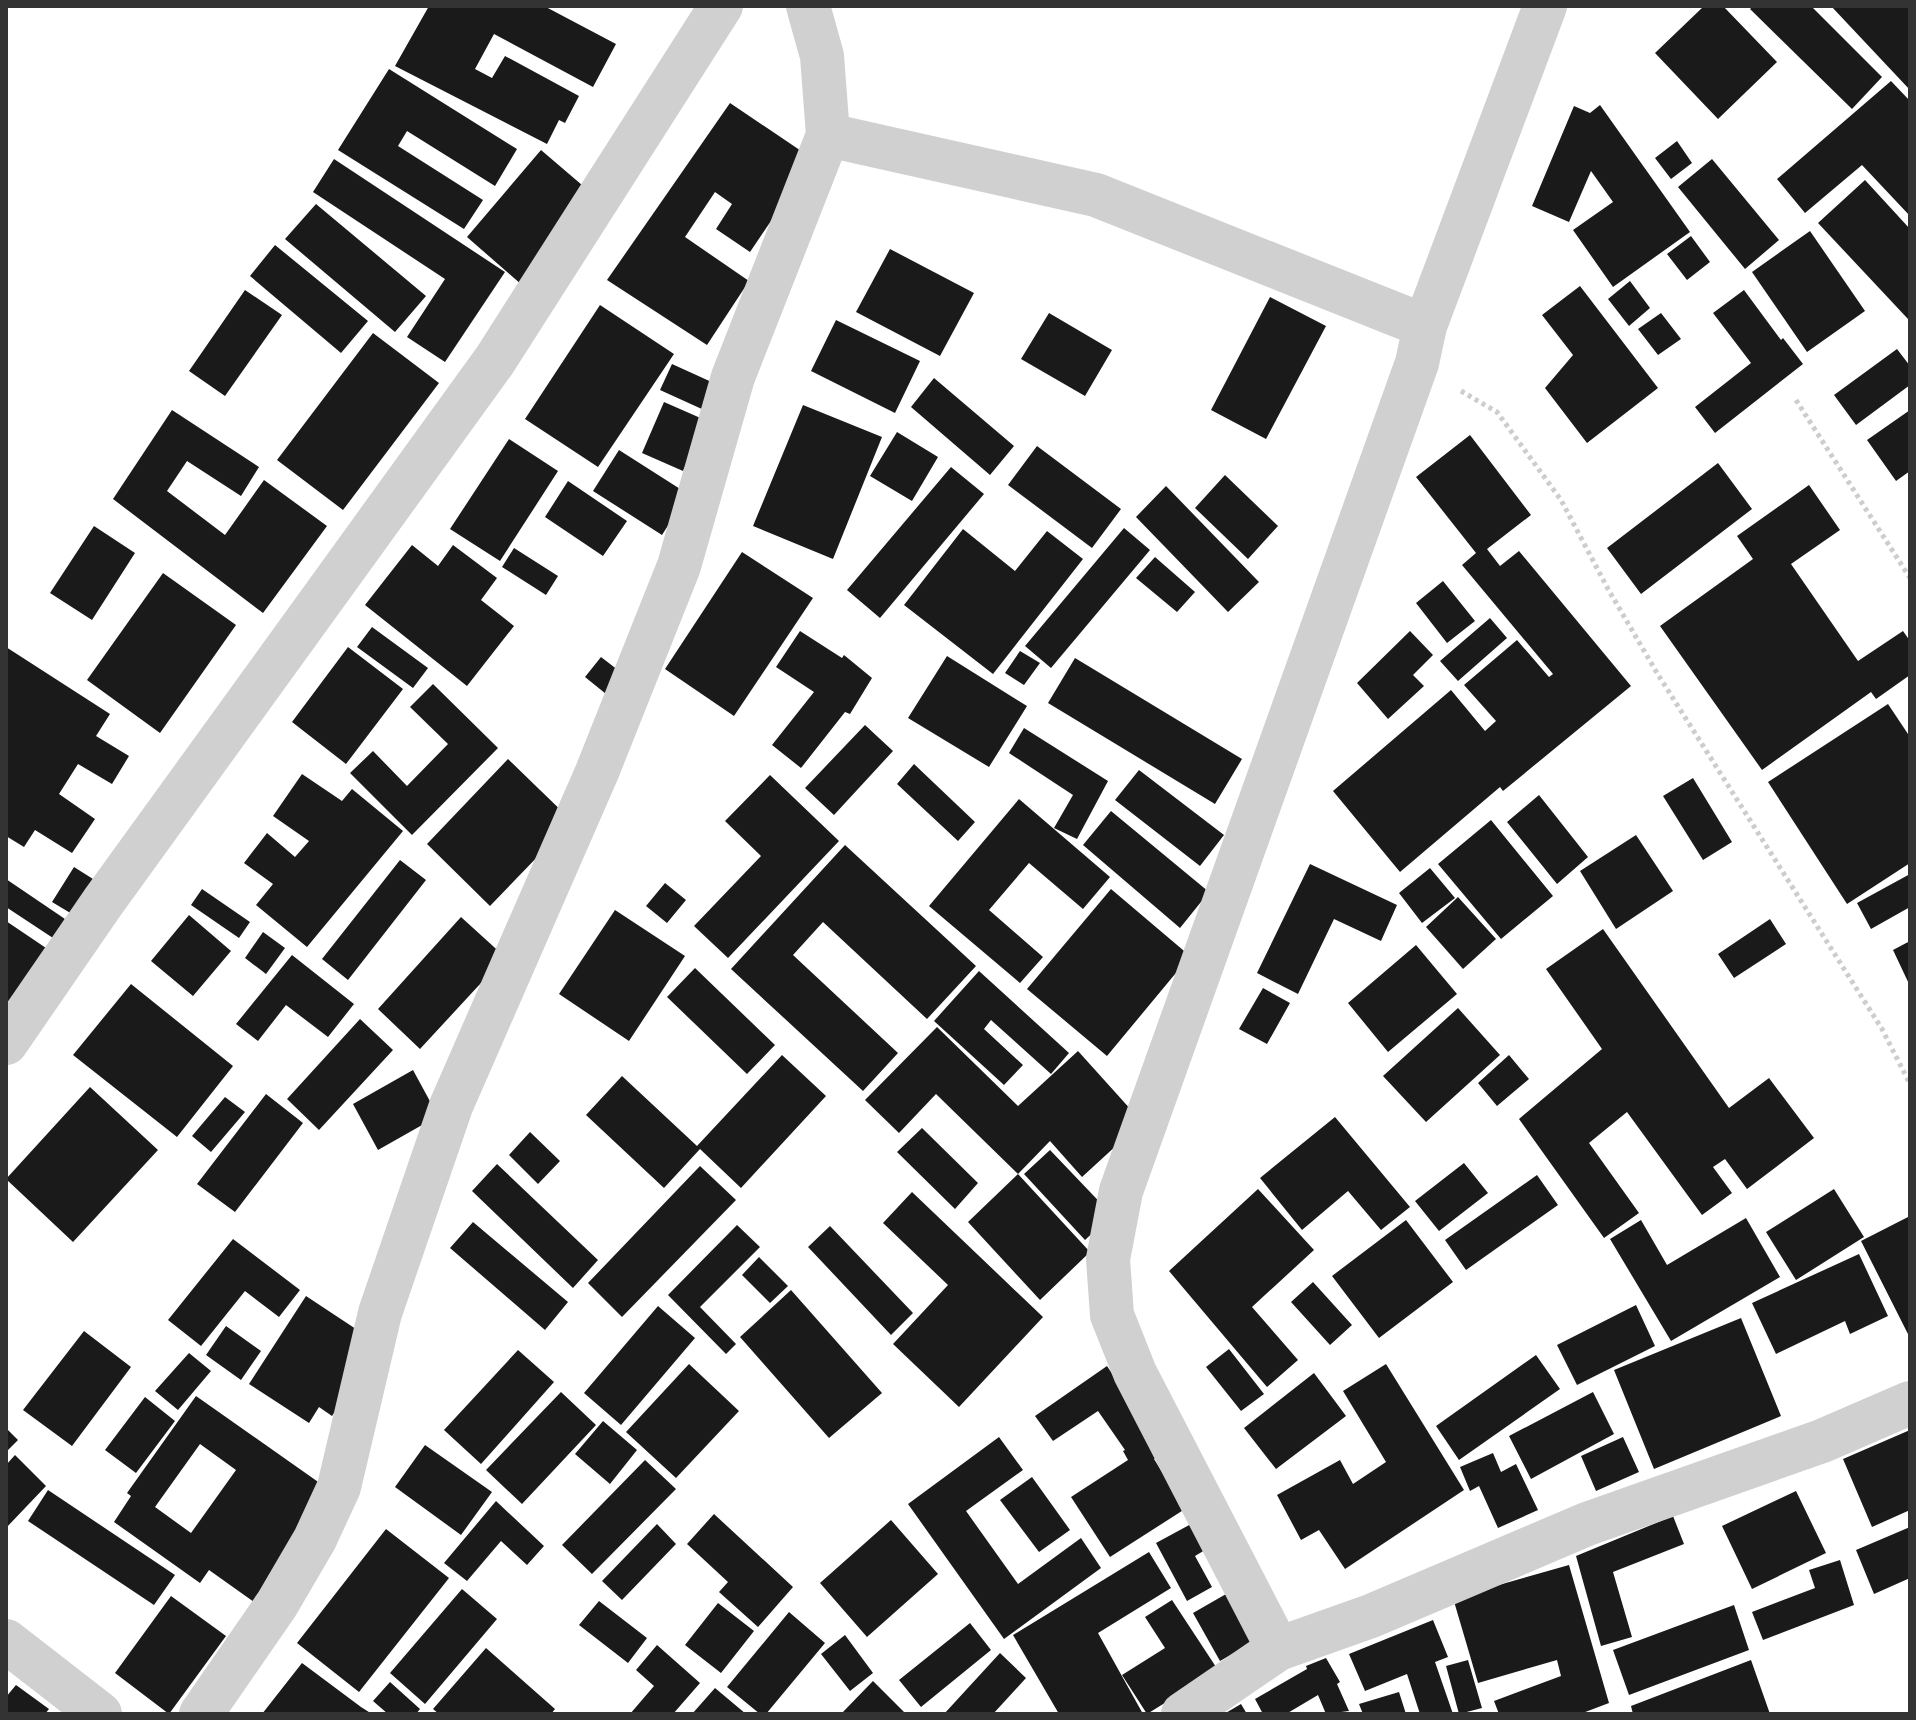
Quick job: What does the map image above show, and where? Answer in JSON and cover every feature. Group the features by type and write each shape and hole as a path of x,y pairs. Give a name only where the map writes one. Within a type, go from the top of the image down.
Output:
{"street":[{"path":"6,1043 103,902 495,360 721,6"},
{"path":"201,1714 277,1604 315,1539 339,1487 380,1313 451,1106 597,772 679,566 733,377 828,135 822,56 808,6"},
{"path":"1278,1649 1135,1373 1112,1315 1108,1259 1121,1191 1421,344 1545,6"},
{"path":"828,135 1096,195 1421,344"},
{"path":"1183,1714 1278,1649 1371,1616 1587,1524 1822,1441 1910,1403"},
{"path":"6,1641 100,1714"}],"path":[{"path":"1421,344 1497,412 1561,500 1657,673 1874,1016 1910,1084"},
{"path":"1796,400 1910,578"}],"building":[{"path":"429,6 544,6 616,44 593,87 494,34 475,69 492,78 505,56 579,96 565,123 559,120 547,144 395,66"},
{"path":"1704,6 1723,6 1777,62 1718,119 1655,53"},
{"path":"1753,6 1811,6 1882,77 1852,109 1750,9"},
{"path":"1831,6 1910,6 1910,90"},
{"path":"389,69 517,149 495,186 407,131 398,146 483,200 464,229 338,150"},
{"path":"1891,81 1910,101 1910,216 1862,165 1805,213 1777,179"},
{"path":"730,103 813,159 750,252 716,229 732,204 715,192 685,237 749,281 707,345 607,280"},
{"path":"1600,105 1690,232 1613,287 1573,230 1613,202 1591,171 1569,222 1532,206 1574,106 1590,113"},
{"path":"1677,141 1692,163 1671,179 1655,158"},
{"path":"541,150 596,197 522,285 467,237"},
{"path":"334,159 505,272 445,362 407,337 445,279 313,192"},
{"path":"1712,159 1779,240 1745,269 1678,187"},
{"path":"1865,180 1910,229 1908,319 1818,223"},
{"path":"316,204 426,296 395,332 285,239"},
{"path":"1810,231 1865,311 1807,352 1752,272"},
{"path":"1691,236 1710,262 1687,280 1667,254"},
{"path":"275,245 368,321 341,353 250,276"},
{"path":"890,249 974,293 940,356 856,312"},
{"path":"1630,281 1650,308 1629,326 1608,299"},
{"path":"1580,286 1658,388 1587,443 1545,388 1573,355 1542,315"},
{"path":"245,290 282,315 225,396 189,371"},
{"path":"1744,290 1803,364 1715,433 1695,407 1751,363 1713,313"},
{"path":"1270,297 1326,326 1266,439 1211,410"},
{"path":"600,305 674,354 598,467 525,419"},
{"path":"1049,313 1112,350 1085,396 1021,359"},
{"path":"1661,313 1681,339 1658,355 1638,329"},
{"path":"836,320 920,361 895,413 811,371"},
{"path":"373,333 439,383 343,510 277,460"},
{"path":"1897,349 1910,366 1910,385 1856,425 1834,395"},
{"path":"672,364 716,384 704,410 660,390"},
{"path":"934,378 1014,446 990,475 911,407"},
{"path":"664,402 705,420 683,471 642,453"},
{"path":"803,405 882,437 833,559 753,526"},
{"path":"172,410 259,467 241,496 187,461 167,491 225,535 264,480 327,526 263,613 113,499"},
{"path":"1910,410 1910,471 1896,481 1867,440"},
{"path":"897,432 938,457 912,501 870,476"},
{"path":"1470,435 1531,515 1487,549 1500,566 1519,551 1631,686 1503,791 1500,787 1400,872 1333,791 1451,690 1485,731 1496,721 1464,685 1517,640 1549,677 1553,674 1462,565 1476,553 1416,477"},
{"path":"509,439 558,471 500,561 450,529"},
{"path":"1037,446 1121,509 1092,548 1008,485"},
{"path":"619,450 688,494 662,535 593,491"},
{"path":"1718,463 1752,509 1641,594 1607,548"},
{"path":"951,467 984,494 880,618 847,590"},
{"path":"1225,475 1278,526 1248,559 1195,508"},
{"path":"568,481 627,521 603,556 545,517"},
{"path":"1809,485 1840,530 1791,564 1858,661 1903,631 1910,641 1910,675 1876,699 1871,692 1762,770 1660,626 1753,559 1737,536"},
{"path":"1166,486 1259,582 1228,612 1136,517"},
{"path":"94,526 135,553 92,620 50,593"},
{"path":"1124,528 1150,550 1051,668 1025,646"},
{"path":"963,529 1015,571 1047,531 1083,559 993,674 904,605"},
{"path":"412,545 438,566 453,545 497,578 481,600 514,626 467,686 365,605"},
{"path":"514,548 558,576 546,595 502,567"},
{"path":"742,552 813,598 734,716 665,669"},
{"path":"1155,557 1195,592 1177,612 1136,578"},
{"path":"163,573 236,625 160,733 87,680"},
{"path":"1443,581 1475,621 1447,643 1416,603"},
{"path":"1490,618 1507,638 1458,681 1440,661"},
{"path":"372,627 428,668 413,688 357,647"},
{"path":"800,631 842,658 844,655 872,678 850,714 845,712 801,768 772,745 814,692 776,667"},
{"path":"1410,631 1433,655 1413,675 1424,686 1388,719 1357,683"},
{"path":"6,647 110,714 96,736 129,756 112,784 78,764 59,794 95,819 72,853 35,830 24,847 6,836"},
{"path":"348,647 403,689 346,764 292,722"},
{"path":"1020,651 1040,663 1024,685 1005,673"},
{"path":"947,656 1027,706 989,767 908,718"},
{"path":"601,657 627,677 611,698 585,677"},
{"path":"1075,658 1242,759 1215,804 1048,703"},
{"path":"433,684 498,748 412,835 350,773 373,751 407,786 448,744 410,707"},
{"path":"1888,704 1910,737 1910,863 1847,904 1768,782"},
{"path":"865,725 893,751 834,815 805,788"},
{"path":"1024,728 1108,781 1077,839 1054,828 1073,795 1009,753"},
{"path":"508,759 572,821 490,906 427,844"},
{"path":"914,764 975,822 958,841 897,784"},
{"path":"1139,770 1224,835 1200,866 1115,800"},
{"path":"302,774 342,801 352,789 403,831 307,947 256,905 273,884 244,863 267,833 295,857 309,841 273,816"},
{"path":"770,775 839,841 728,958 694,926 761,856 725,821"},
{"path":"1693,778 1732,842 1703,860 1663,796"},
{"path":"1539,795 1588,857 1557,884 1507,822"},
{"path":"1019,799 1110,877 1083,909 1029,863 989,910 1043,957 1020,983 929,906"},
{"path":"1111,811 1209,892 1180,928 1083,845"},
{"path":"1491,820 1553,896 1501,939 1438,864"},
{"path":"1636,835 1673,891 1616,929 1580,871"},
{"path":"845,845 976,966 927,1019 823,922 793,955 898,1053 863,1091 731,969"},
{"path":"400,860 426,880 348,980 322,959"},
{"path":"1310,864 1397,905 1381,941 1334,919 1298,994 1257,973"},
{"path":"74,867 93,879 72,914 52,902"},
{"path":"1430,868 1455,898 1422,923 1399,893"},
{"path":"1910,874 1910,907 1871,929 1857,903"},
{"path":"6,879 65,919 53,938 6,907"},
{"path":"665,883 686,900 667,923 646,906"},
{"path":"202,889 250,922 239,938 191,905"},
{"path":"1111,889 1190,956 1107,1056 1027,989"},
{"path":"1458,897 1496,939 1463,969 1426,927"},
{"path":"615,910 685,956 629,1041 559,994"},
{"path":"189,915 231,951 193,996 151,961"},
{"path":"461,917 505,957 420,1049 378,1009"},
{"path":"1770,919 1786,944 1734,978 1718,954"},
{"path":"6,921 46,948 6,1007"},
{"path":"1603,929 1729,1108 1769,1078 1814,1138 1747,1189 1725,1159 1713,1167 1732,1193 1702,1215 1627,1112 1589,1143 1639,1213 1604,1238 1519,1119 1602,1049 1546,969"},
{"path":"263,932 285,948 266,974 245,958"},
{"path":"1910,941 1910,986 1893,950"},
{"path":"1416,945 1457,994 1388,1052 1348,1003"},
{"path":"292,955 354,1004 328,1037 286,1005 258,1041 236,1024"},
{"path":"695,968 775,1045 747,1074 667,997"},
{"path":"979,971 1069,1053 1051,1074 991,1020 984,1029 1023,1065 1004,1085 934,1021"},
{"path":"131,984 233,1066 177,1137 73,1055"},
{"path":"1263,988 1290,1003 1267,1044 1239,1029"},
{"path":"1458,1008 1500,1055 1426,1122 1383,1076"},
{"path":"360,1019 393,1050 319,1130 287,1099"},
{"path":"937,1027 1018,1106 1078,1051 1142,1122 1082,1177 1050,1141 1018,1174 936,1094 899,1133 865,1100"},
{"path":"782,1055 826,1096 741,1188 700,1149 664,1188 586,1115 622,1076 697,1146"},
{"path":"1509,1055 1529,1079 1497,1106 1478,1083"},
{"path":"413,1070 438,1116 378,1150 353,1104"},
{"path":"90,1087 158,1150 73,1242 6,1179"},
{"path":"266,1094 303,1123 235,1212 197,1184"},
{"path":"225,1097 245,1112 211,1152 192,1136"},
{"path":"1335,1117 1410,1207 1381,1230 1348,1191 1302,1230 1260,1178"},
{"path":"922,1128 978,1183 955,1209 897,1152"},
{"path":"530,1132 560,1161 538,1184 509,1155"},
{"path":"1050,1150 1112,1215 1085,1240 1024,1174"},
{"path":"1464,1163 1488,1193 1439,1231 1415,1201"},
{"path":"497,1164 598,1260 573,1288 472,1191"},
{"path":"700,1166 736,1200 622,1317 588,1283"},
{"path":"1018,1174 1090,1252 1040,1300 968,1222"},
{"path":"1537,1175 1558,1205 1466,1270 1445,1240"},
{"path":"1258,1189 1314,1250 1252,1307 1298,1360 1267,1387 1169,1271"},
{"path":"1834,1189 1864,1237 1796,1280 1766,1232"},
{"path":"912,1192 1043,1317 959,1407 893,1344 948,1285 883,1223"},
{"path":"1910,1216 1910,1338 1861,1241"},
{"path":"1746,1218 1780,1277 1671,1341 1610,1239 1641,1220 1667,1265"},
{"path":"1406,1220 1453,1282 1379,1338 1332,1276"},
{"path":"473,1222 568,1302 545,1330 450,1248"},
{"path":"737,1225 760,1247 700,1307 736,1344 726,1354 668,1295"},
{"path":"830,1226 913,1313 891,1335 808,1247"},
{"path":"233,1239 300,1290 279,1317 245,1291 201,1346 168,1320"},
{"path":"1859,1254 1888,1316 1850,1334 1845,1321 1776,1354 1752,1303"},
{"path":"759,1257 788,1286 770,1303 742,1275"},
{"path":"1313,1282 1352,1325 1330,1345 1291,1302"},
{"path":"791,1290 882,1393 829,1438 740,1337"},
{"path":"306,1296 371,1339 352,1386 332,1416 319,1407 309,1423 249,1384"},
{"path":"1636,1305 1655,1346 1577,1385 1557,1345"},
{"path":"658,1306 695,1338 621,1425 584,1393"},
{"path":"1741,1318 1781,1416 1654,1469 1614,1370"},
{"path":"226,1326 261,1351 241,1380 206,1355"},
{"path":"84,1331 131,1367 72,1446 23,1410"},
{"path":"1229,1349 1264,1394 1241,1411 1206,1367"},
{"path":"518,1350 554,1382 481,1464 444,1430"},
{"path":"189,1353 211,1371 178,1410 155,1391"},
{"path":"1536,1355 1560,1389 1459,1460 1436,1426"},
{"path":"689,1364 739,1411 676,1478 626,1432"},
{"path":"1386,1364 1464,1490 1345,1569 1319,1530 1301,1540 1277,1495 1340,1460 1353,1484 1386,1462 1343,1391"},
{"path":"1107,1366 1164,1451 1154,1459 1185,1509 1110,1557 1071,1497 1128,1460 1125,1450 1098,1411 1053,1441 1035,1416"},
{"path":"1314,1373 1346,1416 1276,1469 1244,1428"},
{"path":"561,1392 596,1425 522,1504 486,1470"},
{"path":"1593,1392 1614,1434 1531,1479 1509,1436"},
{"path":"196,1396 331,1491 254,1602 209,1570 200,1583 114,1522 131,1496 127,1493","holes":["200,1444 236,1470 191,1533 155,1507"]},
{"path":"145,1397 175,1421 136,1473 105,1450"},
{"path":"603,1421 637,1450 610,1484 575,1454"},
{"path":"6,1428 18,1440 6,1452"},
{"path":"1910,1430 1910,1510 1872,1527 1843,1459"},
{"path":"999,1437 1023,1470 966,1511 1018,1584 1081,1538 1101,1568 1004,1639 908,1504"},
{"path":"1623,1437 1639,1472 1596,1491 1581,1456"},
{"path":"425,1445 492,1492 461,1535 395,1487"},
{"path":"1493,1453 1501,1472 1516,1464 1538,1510 1498,1528 1479,1486 1470,1491 1460,1467"},
{"path":"15,1455 46,1486 6,1528 6,1465"},
{"path":"645,1460 676,1489 592,1574 562,1545"},
{"path":"1032,1477 1070,1530 1039,1552 1000,1500"},
{"path":"48,1490 175,1575 154,1605 28,1521"},
{"path":"1796,1491 1826,1553 1752,1589 1722,1526"},
{"path":"496,1501 544,1546 527,1565 501,1541 467,1581 444,1563"},
{"path":"714,1514 793,1587 758,1627 719,1592 728,1582 687,1544"},
{"path":"1673,1516 1684,1544 1613,1572 1632,1637 1601,1646 1576,1556"},
{"path":"1204,1517 1205,1550 1195,1556 1212,1587 1187,1601 1156,1543"},
{"path":"891,1520 938,1574 867,1637 820,1583"},
{"path":"657,1524 676,1544 622,1600 602,1581"},
{"path":"1910,1527 1910,1578 1874,1594 1856,1550"},
{"path":"386,1529 449,1578 359,1692 297,1643"},
{"path":"1149,1552 1171,1588 1098,1633 1143,1714 1059,1714 1013,1635"},
{"path":"1840,1560 1854,1605 1763,1640 1752,1612 1815,1588 1809,1570"},
{"path":"1569,1565 1609,1703 1580,1714 1499,1714 1494,1701 1561,1676 1557,1660 1478,1683 1453,1598"},
{"path":"1240,1586 1267,1634 1220,1661 1193,1613"},
{"path":"462,1589 497,1619 425,1704 390,1673"},
{"path":"171,1596 226,1636 169,1714 115,1673"},
{"path":"1172,1600 1218,1670 1147,1714 1122,1675 1165,1648 1145,1617"},
{"path":"599,1601 647,1638 628,1663 579,1625"},
{"path":"718,1603 754,1631 721,1673 685,1645"},
{"path":"1734,1605 1749,1650 1629,1695 1613,1650"},
{"path":"789,1612 825,1643 766,1714 760,1714 727,1687"},
{"path":"1433,1620 1448,1657 1435,1662 1453,1714 1420,1714 1407,1674 1365,1691 1349,1654"},
{"path":"970,1623 991,1650 921,1707 899,1680"},
{"path":"845,1635 873,1673 850,1691 821,1654"},
{"path":"657,1645 700,1683 673,1714 630,1714 654,1686 636,1670"},
{"path":"486,1648 555,1709 551,1714 439,1714 433,1709"},
{"path":"1000,1653 1026,1678 993,1714 944,1714"},
{"path":"1326,1658 1340,1682 1337,1684 1349,1711 1326,1714 1318,1695 1286,1714 1263,1714 1255,1699 1307,1669 1306,1666"},
{"path":"1468,1660 1482,1708 1459,1714 1446,1666"},
{"path":"1751,1660 1770,1714 1633,1714 1631,1706"},
{"path":"302,1663 361,1707 372,1714 262,1714"},
{"path":"873,1681 906,1714 841,1714"},
{"path":"390,1682 420,1709 416,1714 388,1714 373,1701"},
{"path":"16,1685 49,1709 45,1714 6,1714 6,1697"},
{"path":"715,1688 746,1714 692,1714"},
{"path":"1399,1692 1406,1714 1363,1714 1359,1704"},
{"path":"1241,1704 1247,1714 1224,1714"}]}
